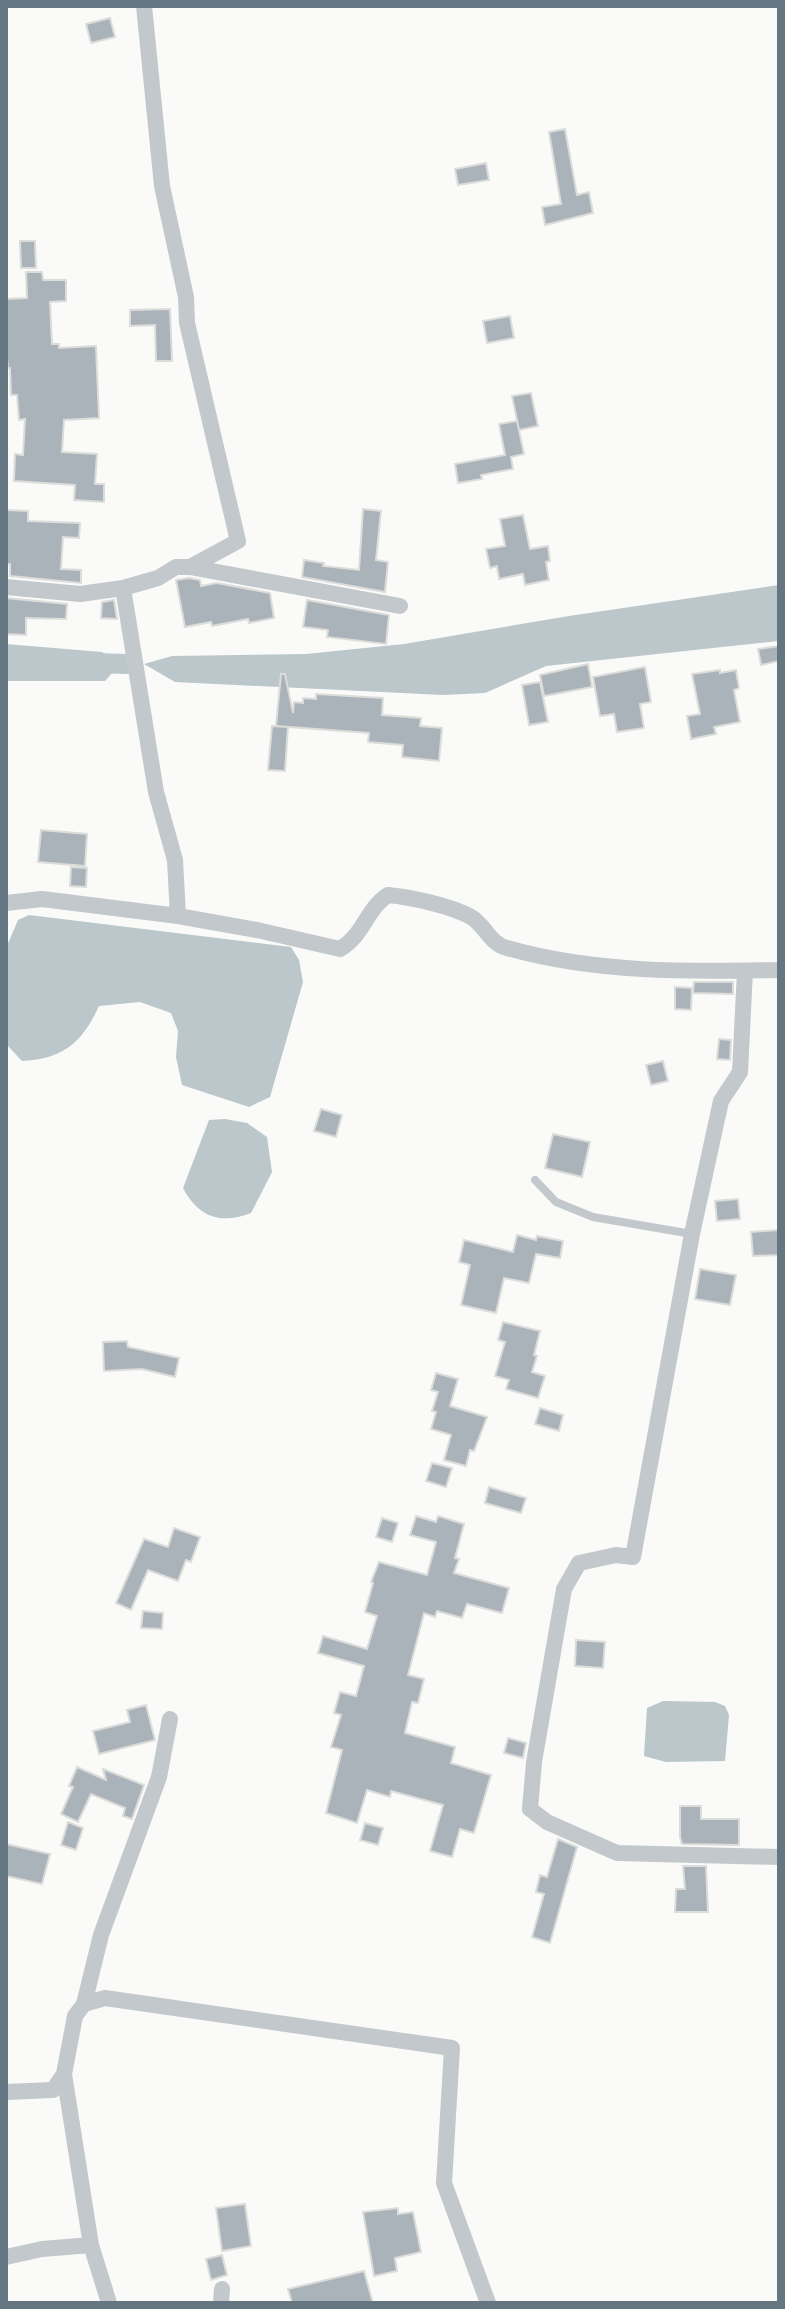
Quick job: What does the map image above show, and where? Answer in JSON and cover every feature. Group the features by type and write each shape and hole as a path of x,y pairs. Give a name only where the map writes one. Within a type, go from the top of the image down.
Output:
{"street":[{"path":"144,6 162,186 186,297 187,323 238,541 190,567"},
{"path":"6,587 80,594 123,588 158,578 176,567 190,567 400,606"},
{"path":"123,588 156,792 175,860 178,916"},
{"path":"6,903 42,899 178,916 340,949 353,942 368,921 373,907 388,895 419,900 470,917 503,948 608,968 779,970"},
{"path":"745,971 740,1072 721,1101 692,1234 633,1557 616,1555 579,1563 564,1589 534,1762 530,1809 547,1822 617,1853 779,1857"},
{"path":"109,2303 91,2245 64,2074 75,2016 84,2004 101,1935 159,1777 170,1719"},
{"path":"84,2004 105,1998 452,2048 444,2183 488,2303"},
{"path":"6,2092 53,2090 64,2074"},
{"path":"6,2257 42,2249 91,2245"}],"lane":[{"path":"535,1180 556,1202 593,1217 692,1234"}],"shaded area":[{"path":"779,585 779,641 546,666 485,693 443,695 175,682 144,664 172,656 306,654 404,644"},
{"path":"6,644 102,652 120,664 105,681 6,681"},
{"path":"29,915 291,947 299,960 303,982 270,1097 249,1107 182,1085 176,1057 178,1031 171,1013 140,1002 99,1006 86,1030 70,1047 49,1057 22,1061 6,1044 6,948 18,920"},
{"path":"209,1120 247,1123 267,1137 272,1172 251,1213 240,1217 220,1218 203,1212 183,1188"},
{"path":"663,1701 715,1702 725,1706 729,1715 725,1761 666,1762 644,1756 647,1708"}],"building":[{"path":"110,18 115,37 91,43 86,24"},
{"path":"565,129 577,195 589,192 593,213 545,225 542,207 561,204 549,132"},
{"path":"486,163 489,180 458,185 455,169"},
{"path":"20,241 35,241 36,268 21,268"},
{"path":"26,272 42,272 43,280 66,280 66,301 50,302 52,344 59,344 59,348 96,346 99,418 64,420 62,452 97,454 95,484 104,484 104,502 74,500 75,485 14,481 15,454 23,455 25,419 19,420 17,395 11,395 6,299 27,298"},
{"path":"170,309 172,361 156,361 155,325 130,326 130,310"},
{"path":"510,316 514,338 487,343 483,321"},
{"path":"531,393 538,426 519,430 512,396"},
{"path":"517,421 524,454 511,457 513,469 458,483 455,464 505,455 499,424"},
{"path":"363,509 381,511 376,560 388,562 385,592 302,577 304,560 324,563 323,566 359,570"},
{"path":"6,510 28,511 28,521 80,523 79,538 63,537 61,569 81,570 81,583 10,576 10,564 6,564"},
{"path":"523,515 530,549 548,546 550,561 546,562 549,580 525,585 523,574 499,579 497,566 490,568 486,549 505,546 500,519"},
{"path":"176,580 200,580 201,586 217,583 270,593 274,618 249,623 248,619 212,626 211,622 185,627"},
{"path":"6,598 67,604 66,619 26,618 26,635 7,634"},
{"path":"114,600 117,619 101,618 102,602"},
{"path":"307,600 389,615 386,644 327,637 328,630 303,627"},
{"path":"779,646 779,661 761,665 758,649"},
{"path":"588,664 592,687 544,696 540,675"},
{"path":"645,667 651,702 640,704 644,728 617,732 614,714 600,716 593,677"},
{"path":"720,670 720,673 736,670 739,688 734,690 740,722 714,727 716,734 691,739 687,716 700,714 692,674"},
{"path":"281,674 285,674 293,713 294,702 303,703 303,698 316,699 316,694 383,698 382,715 421,718 420,726 442,728 439,761 402,757 403,745 368,742 369,733 276,726"},
{"path":"540,682 548,722 529,725 522,685"},
{"path":"272,726 288,727 285,771 268,770"},
{"path":"41,830 87,834 85,866 38,862"},
{"path":"71,867 87,868 86,887 70,886"},
{"path":"694,982 733,982 733,994 693,993"},
{"path":"675,987 692,988 691,1010 675,1009"},
{"path":"719,1039 731,1040 730,1060 717,1059"},
{"path":"663,1061 668,1081 651,1085 646,1065"},
{"path":"321,1109 342,1115 336,1137 314,1131"},
{"path":"553,1134 590,1142 582,1177 545,1168"},
{"path":"738,1199 740,1219 717,1221 715,1201"},
{"path":"779,1230 779,1255 753,1256 751,1232"},
{"path":"517,1235 536,1240 537,1236 563,1241 560,1258 536,1254 529,1283 504,1278 496,1313 461,1305 470,1265 459,1262 464,1240 513,1252"},
{"path":"700,1269 736,1275 730,1305 695,1299"},
{"path":"503,1322 540,1331 532,1372 545,1376 538,1398 506,1389 509,1380 495,1376 505,1342 498,1340"},
{"path":"127,1341 128,1347 179,1358 175,1377 142,1369 104,1371 103,1342"},
{"path":"436,1373 458,1379 450,1406 487,1417 474,1451 470,1450 466,1466 444,1460 451,1435 431,1429 438,1392 431,1390"},
{"path":"540,1408 563,1415 559,1431 535,1424"},
{"path":"432,1463 452,1468 446,1487 426,1481"},
{"path":"489,1487 526,1498 521,1513 485,1503"},
{"path":"416,1516 436,1522 438,1516 464,1524 454,1573 509,1588 502,1613 467,1604 462,1618 437,1611 435,1617 424,1613 408,1675 424,1679 418,1703 412,1702 405,1733 455,1747 451,1763 491,1775 474,1833 460,1829 452,1857 430,1851 443,1805 391,1791 390,1797 367,1790 357,1823 326,1813 342,1750 331,1747 341,1715 334,1713 340,1692 356,1696 364,1666 318,1653 323,1636 367,1649 377,1616 365,1612 379,1562 427,1575 436,1542 410,1535"},
{"path":"382,1518 398,1523 392,1542 376,1537"},
{"path":"174,1528 200,1537 191,1562 186,1560 178,1581 148,1570 131,1610 116,1603 144,1539 168,1547"},
{"path":"143,1611 163,1613 162,1629 141,1628"},
{"path":"576,1640 605,1642 603,1668 575,1666"},
{"path":"146,1705 155,1740 99,1754 93,1731 130,1722 127,1710"},
{"path":"508,1738 526,1743 523,1758 504,1753"},
{"path":"77,1767 106,1780 103,1769 144,1785 132,1819 123,1816 125,1808 91,1794 78,1822 61,1814 73,1787 69,1786"},
{"path":"680,1806 701,1806 701,1819 739,1819 739,1845 682,1844"},
{"path":"68,1822 83,1828 76,1850 61,1845"},
{"path":"365,1823 383,1828 378,1845 360,1840"},
{"path":"558,1839 577,1847 550,1943 532,1937 544,1894 536,1892 540,1875 547,1877"},
{"path":"6,1844 50,1854 42,1884 6,1876"},
{"path":"683,1866 706,1866 708,1912 675,1912 676,1889 685,1889"},
{"path":"245,2204 251,2246 222,2251 216,2208"},
{"path":"398,2208 398,2214 413,2212 421,2252 395,2258 397,2271 374,2276 363,2212"},
{"path":"222,2255 227,2275 211,2280 206,2259"},
{"path":"364,2271 373,2303 292,2303 288,2289"}],"waterway":[{"path":"94,663 127,664"}]}
